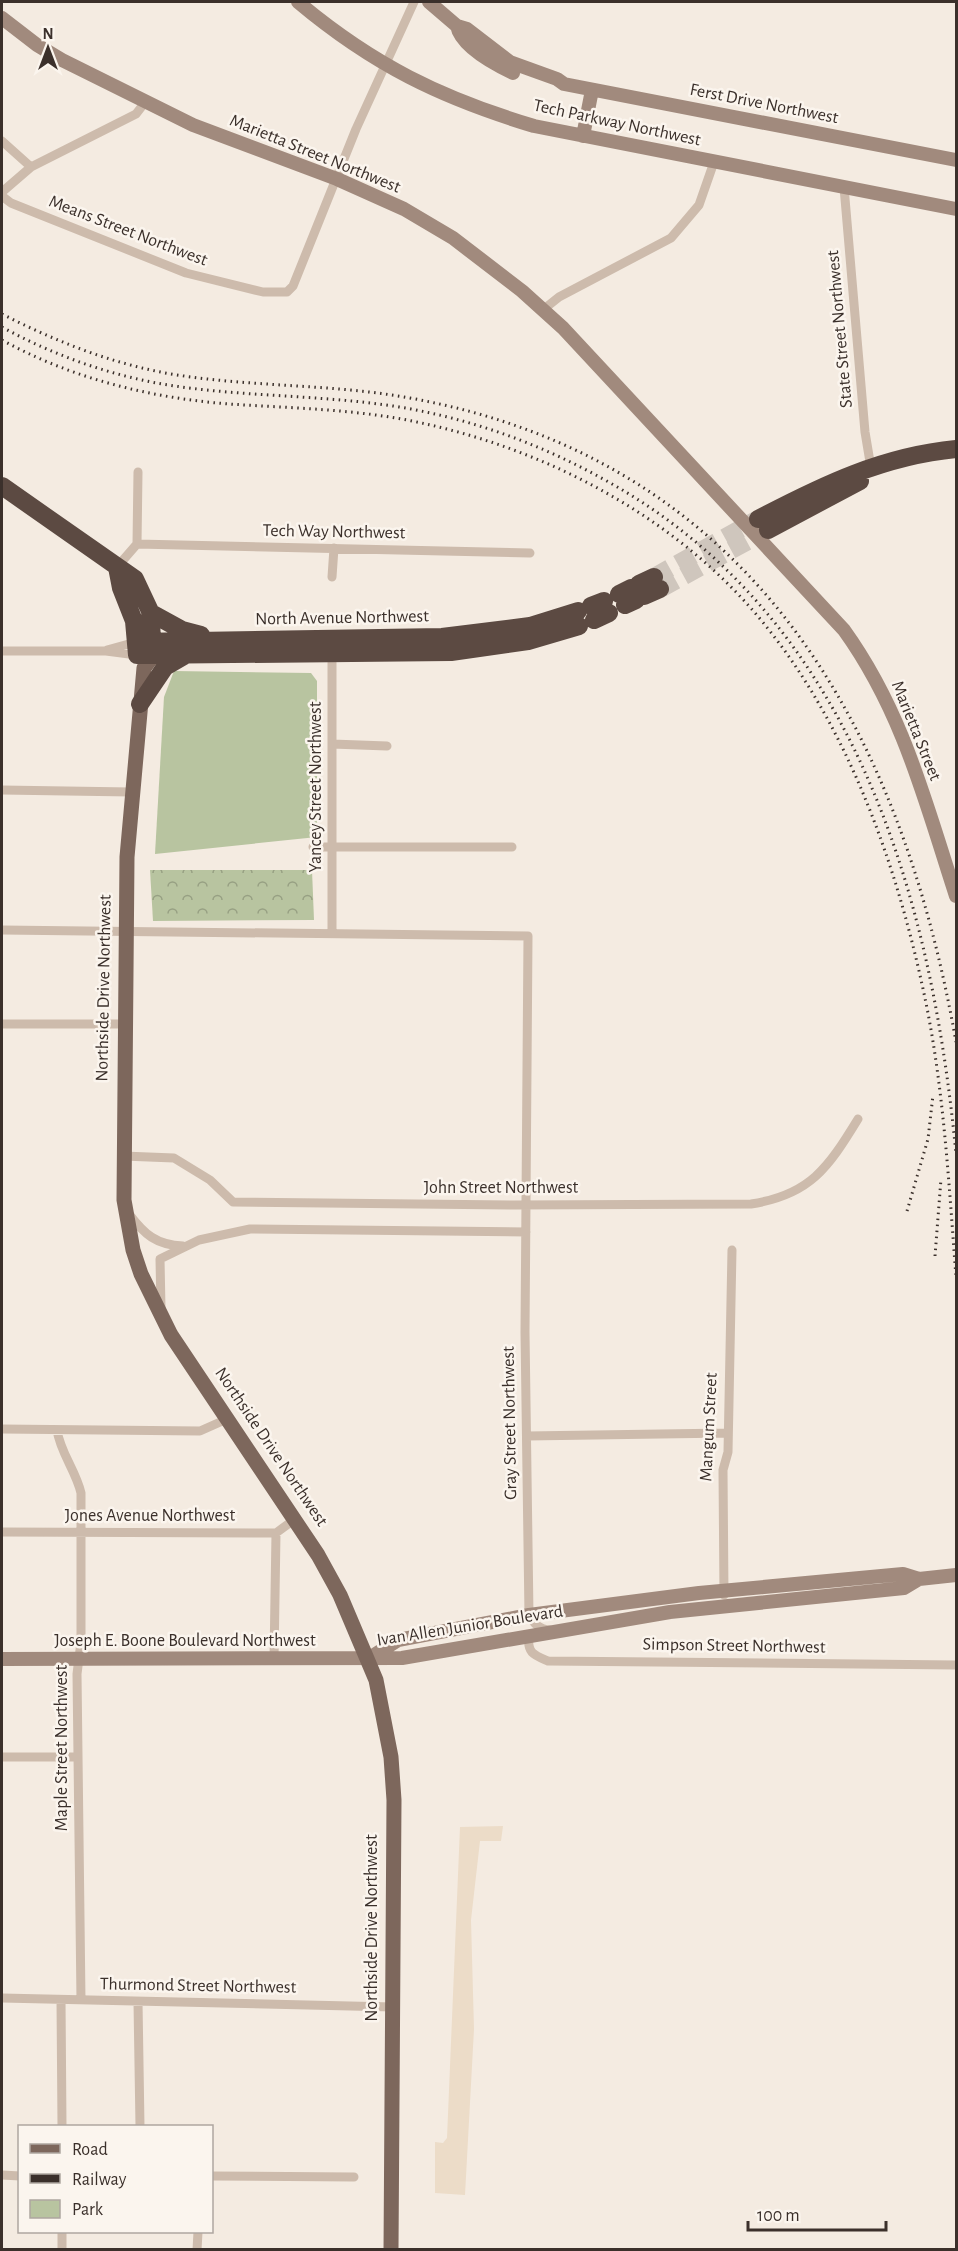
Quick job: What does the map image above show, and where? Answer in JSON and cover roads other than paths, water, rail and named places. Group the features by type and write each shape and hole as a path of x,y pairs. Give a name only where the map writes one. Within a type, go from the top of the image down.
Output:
{"highway":[{"path":"763,531 822,486 851,473 923,454 957,449"},
{"name":"Northside Drive Northwest","path":"2,486 135,579 151,613 145,652"},
{"name":"Northside Drive Northwest","path":"117,567 121,588 145,652"},
{"name":"North Avenue Northwest","path":"145,652 224,641 477,650 528,641 619,601"},
{"path":"151,613 182,630 224,641"},
{"name":"North Avenue Northwest","path":"145,652 187,655 332,646"},
{"path":"140,704 165,667 187,655"}],"main road":[{"name":"Tech Parkway Northwest","path":"298,2 353,45 385,66 483,111 534,126 957,208"},
{"name":"Ferst Drive Northwest","path":"429,2 457,26 467,29 510,62 557,79 564,84 957,160"},
{"name":"Marietta Street Northwest","path":"2,18 37,45 62,60 193,125 336,179 436,226 544,309 763,531"},
{"path":"583,136 592,90"},
{"name":"Marietta Street","path":"763,531 844,630 884,693 903,736 957,896"},
{"name":"Northside Drive Northwest","path":"145,652 131,792 125,931 123,1156 126,1211 141,1274 162,1317 332,1579 376,1680 391,1757 394,1800 391,2250"},
{"name":"Ivan Allen Junior Boulevard","path":"368,1659 398,1640 529,1615 724,1590 903,1574 919,1580"},
{"name":"Ivan Allen Junior Boulevard","path":"368,1659 402,1658 725,1605 904,1588 919,1580 957,1575"},
{"name":"Joseph E. Boone Boulevard Northwest","path":"2,1659 368,1659"}],"street":[{"name":"Means Street Northwest","path":"2,194 11,203 162,265 211,280 279,294 293,286 336,179 414,2"},
{"path":"2,194 31,166 136,114 146,101"},
{"path":"2,141 31,166"},
{"path":"544,309 560,297 671,238 699,205 714,162"},
{"name":"State Street Northwest","path":"844,187 864,422 872,468"},
{"path":"117,567 137,544 138,471"},
{"name":"Tech Way Northwest","path":"137,544 530,553"},
{"path":"332,577 334,549"},
{"name":"Yancey Street Northwest","path":"332,646 332,933"},
{"name":"North Avenue Northwest","path":"2,651 145,652"},
{"path":"332,744 387,746"},
{"path":"2,790 131,792"},
{"path":"313,847 512,847"},
{"path":"2,930 332,933"},
{"name":"Gray Street Northwest","path":"332,933 528,936 526,1232 529,1615"},
{"path":"2,1024 124,1024"},
{"name":"John Street Northwest","path":"123,1156 174,1158 210,1180 232,1202 526,1205 751,1204 793,1193 823,1169 858,1119"},
{"path":"126,1211 150,1238 160,1243 183,1246"},
{"path":"162,1317 158,1281 160,1259 183,1246 250,1229 526,1232"},
{"name":"Mangum Street","path":"725,1605 723,1470 728,1452 732,1250"},
{"path":"2,1429 200,1431 227,1419"},
{"name":"Maple Street Northwest","path":"57,1430 58,1437 78,1479 82,1532 78,1757 81,2000"},
{"path":"527,1436 728,1433"},
{"path":"274,1659 276,1533 295,1519"},
{"name":"Jones Avenue Northwest","path":"2,1532 276,1533"},
{"path":"529,1615 534,1623 543,1629 564,1630"},
{"name":"Simpson Street Northwest","path":"529,1637 528,1647 533,1655 548,1661 957,1665"},
{"path":"2,1758 78,1757"},
{"name":"Thurmond Street Northwest","path":"2,1998 393,2007"},
{"path":"61,2000 62,2125"},
{"path":"138,2002 140,2125"},
{"path":"2,2175 18,2175"},
{"path":"213,2175 354,2177"},
{"path":"62,2233 62,2250"},
{"path":"197,2250 198,2233"}],"tunnel":[{"path":"654,577 758,519"},
{"path":"660,589 768,530"}],"railway":[{"path":"2,314 87,351 154,371 235,382 381,393 410,398 529,430 631,480 718,545 790,624 849,715 895,816 930,926 956,1042"},
{"path":"2,327 79,362 141,380 224,392 380,404 437,414 487,428 559,456 605,480 690,537 761,606 818,684 864,769 899,861 925,957 944,1055 956,1154"},
{"path":"2,340 55,365 141,391 199,401 344,411 389,417 455,431 497,444 579,478 618,499 655,523 723,579 763,622 798,670 829,721 878,831 913,946 932,1037 945,1139 956,1277"},
{"path":"907,1211 928,1139 933,1095"},
{"path":"935,1256 941,1179"}]}
